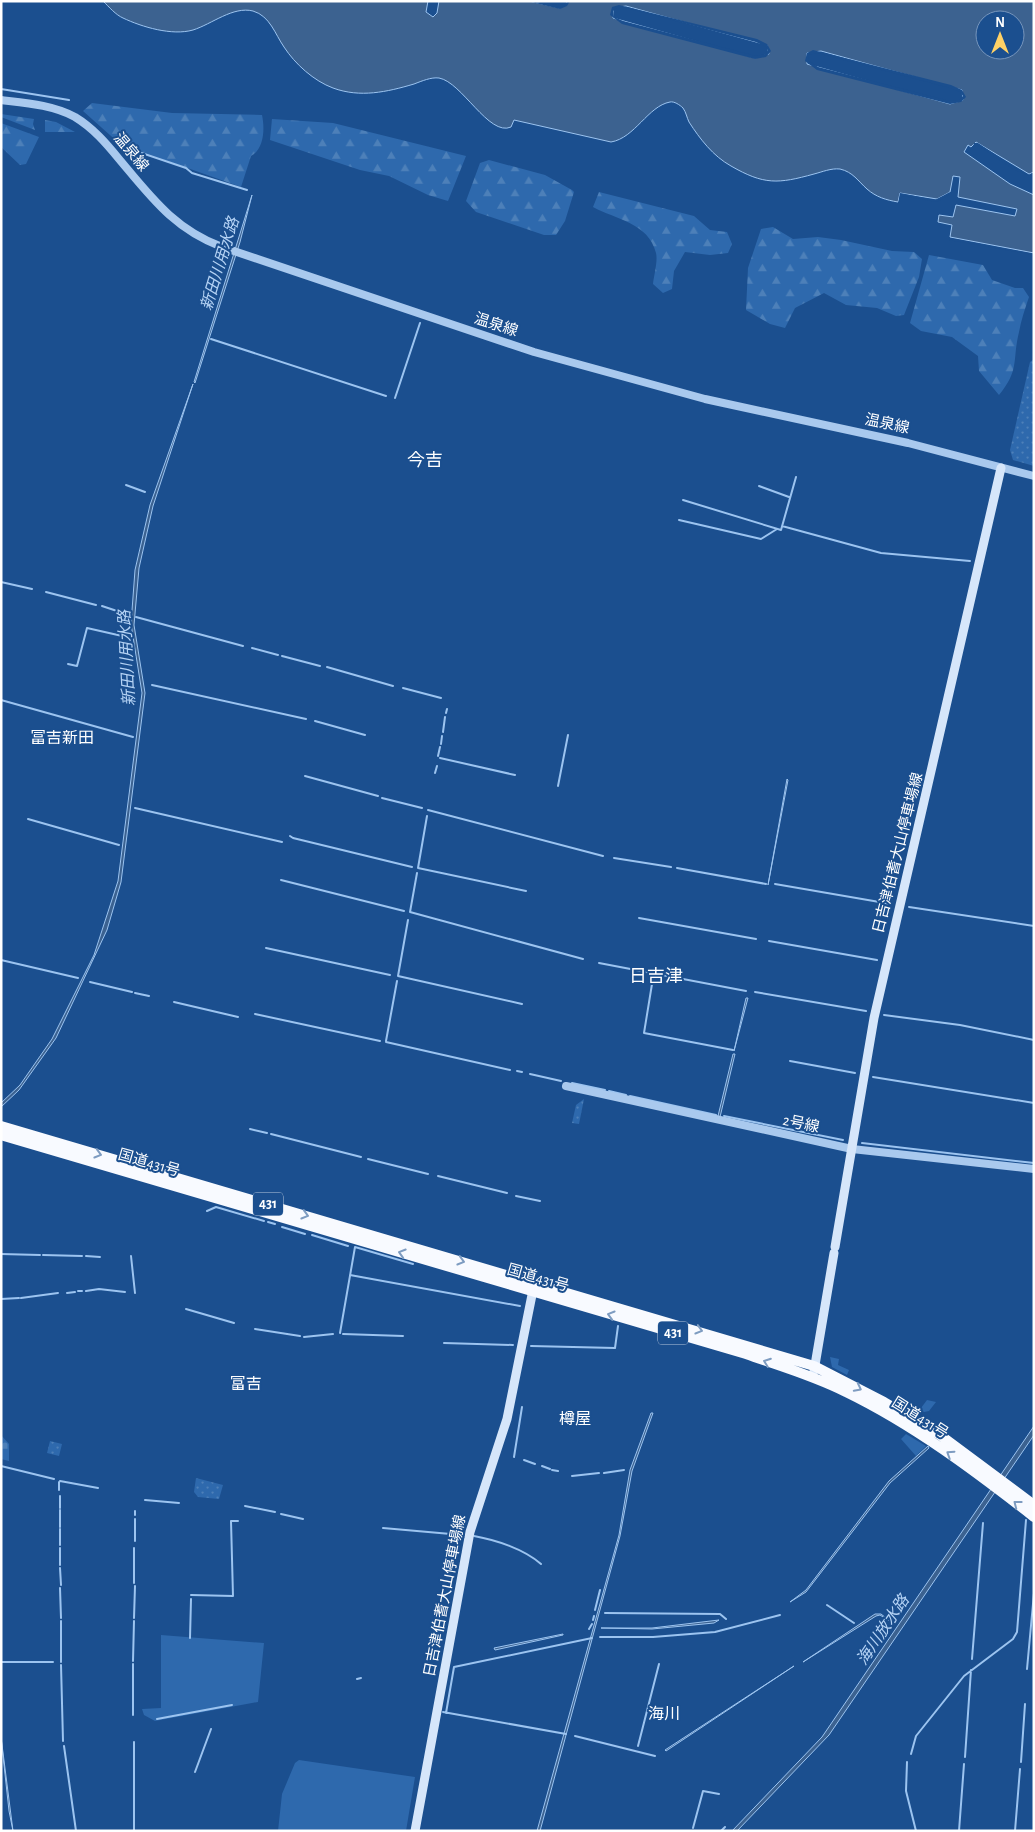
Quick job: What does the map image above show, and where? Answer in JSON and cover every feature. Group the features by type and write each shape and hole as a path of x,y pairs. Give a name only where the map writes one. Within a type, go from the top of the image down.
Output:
{"highway":[{"name":"国道431号","path":"1,1126 533,1287 746,1354 846,1392 880,1410 992,1479"},
{"name":"国道431号","path":"1,1134 814,1366 884,1402 940,1435 992,1479 1034,1505"},
{"name":"国道431号","path":"1003,1487 1034,1518"}],"main road":[{"name":"日吉津伯耆大山停車場線","path":"813,1378 876,1009 1001,468"},
{"name":"日吉津伯耆大山停車場線","path":"415,1831 470,1532 507,1419 533,1287"}],"street":[{"name":"温泉線","path":"1,100 44,106 76,118 103,140 169,217 190,233 222,247 534,352 705,399 908,443 1034,476"},
{"name":"2号線","path":"566,1086 852,1149 1034,1169"}],"green space":[{"path":"92,103 172,113 262,115 261,144 259,149 251,156 241,187 120,144 83,111"},
{"path":"1,114 34,119 35,130 1,117"},
{"path":"272,119 333,123 466,156 448,201 428,195 389,176 360,170 270,140"},
{"path":"45,120 56,122 75,132 45,132"},
{"path":"1,123 39,137 26,164 20,165 1,147"},
{"path":"489,160 545,175 574,192 565,221 556,235 544,235 476,212 466,201 480,163"},
{"path":"599,192 694,216 710,230 727,232 732,244 728,253 710,255 685,252 674,271 672,289 663,293 653,284 656,253 652,243 639,228 593,207"},
{"path":"773,227 793,239 818,237 892,251 914,252 922,259 919,277 904,315 896,316 877,308 846,305 824,293 795,308 785,328 770,324 746,310 748,268 761,229"},
{"path":"929,255 983,265 992,280 1015,288 1023,288 1029,297 1023,314 1013,371 1006,386 999,395 979,371 978,356 952,337 921,331 910,323"},
{"path":"1034,359 1034,466 1013,460 1010,450 1030,362"},
{"path":"584,1099 579,1124 572,1123 576,1105"},
{"path":"830,1357 839,1359 838,1365 849,1370 847,1375 832,1367"},
{"path":"927,1400 936,1402 929,1411 924,1412 912,1405 921,1408"},
{"path":"906,1434 926,1446 916,1456 901,1439"},
{"path":"1,1435 9,1444 9,1461 1,1459"},
{"path":"50,1441 62,1444 59,1456 47,1453"},
{"path":"196,1478 223,1485 219,1499 198,1497 194,1492"},
{"path":"161,1635 264,1643 258,1702 155,1721 144,1715 142,1709 161,1708"},
{"path":"299,1760 415,1777 406,1831 278,1831 282,1794 295,1763"}],"shaded area":[{"path":"103,1 428,1 426,12 433,17 437,13 439,1 529,1 560,8 569,1 1034,1 1034,172 1029,174 976,142 971,147 968,145 964,152 1010,184 1034,195 1034,253 950,237 952,225 938,222 939,215 953,217 956,205 1015,216 1017,209 958,197 960,177 953,176 950,192 937,199 900,193 898,202 874,194 852,175 840,169 790,180 762,180 731,166 718,157 698,135 689,122 683,108 672,102 655,109 627,135 611,142 514,120 511,127 503,128 485,117 457,89 439,78 374,93 353,93 326,85 299,66 288,53 268,21 259,13 253,11 245,10 230,13 185,32 157,30 118,15","holes":["626,6 767,45 769,54 755,58 613,18 613,8","821,51 962,90 963,100 950,104 807,64 807,53"]},
{"path":"252,195 240,242 195,383 194,382"},
{"path":"193,384 153,506 139,568 134,625 145,693 121,882 107,930 56,1038 19,1090 1,1107 1,1103 20,1085 52,1039 94,955 118,881 142,693 131,624 135,570 150,505"},
{"path":"787,779 788,780 768,885"},
{"path":"746,998 748,998 734,1051"},
{"path":"733,1054 735,1054 720,1117 718,1116"},
{"path":"651,1413 653,1413 632,1471 620,1536 540,1831 537,1831 619,1535 630,1470"},
{"path":"1034,1426 1034,1435 829,1735 737,1831 732,1831 822,1737"},
{"path":"928,1446 929,1448 890,1483 806,1592 790,1602 806,1590 889,1481"},
{"path":"875,1614 881,1614 891,1622 880,1615 876,1616 803,1662"},
{"path":"719,1620 714,1623 652,1629 601,1628 652,1628"},
{"path":"563,1634 495,1650 494,1648"},
{"path":"794,1666 666,1751 665,1750"},
{"path":"1,1737 13,1831 9,1811"}],"pier":[{"path":"527,1 560,5 570,1 567,6 560,9"},
{"path":"619,5 757,39 767,44 771,51 766,57 755,59 622,24 610,15 612,7","holes":["617,8 626,8 756,42 766,47 768,51 765,54 756,56 614,17 613,11"]},
{"path":"813,50 951,85 962,90 966,97 961,102 950,104 817,70 805,61 807,53","holes":["817,53 960,92 963,96 959,100 950,101 818,67 808,60 809,55"]},
{"path":"974,143 978,143 1029,175 1034,172 1034,175 1029,176 1013,169 977,145 973,148"},
{"path":"950,192 949,195 937,202 902,196 898,204 900,193 935,200"},
{"path":"950,238 1034,254 1034,255 949,240"}],"waterway":[{"path":"1,89 69,100"},
{"path":"121,146 186,168 192,173 247,190"},
{"path":"395,398 420,323"},
{"path":"211,339 386,396"},
{"path":"683,500 781,530 796,477"},
{"path":"126,485 145,492"},
{"path":"759,486 789,497"},
{"path":"679,520 761,539 777,529"},
{"path":"782,526 881,553 970,561"},
{"path":"1,582 32,589"},
{"path":"46,592 96,605"},
{"name":"新田川用水路","path":"102,606 126,614"},
{"name":"新田川用水路","path":"136,617 243,646"},
{"name":"新田川用水路","path":"68,664 77,666 87,628 131,638"},
{"path":"252,648 278,655"},
{"path":"282,656 320,666"},
{"path":"327,667 393,686"},
{"path":"152,685 306,719"},
{"path":"403,688 441,698"},
{"path":"1,700 133,737"},
{"path":"446,713 447,709"},
{"path":"443,732 445,717"},
{"path":"315,721 365,735"},
{"path":"558,786 568,735"},
{"path":"441,744 442,736"},
{"path":"438,756 440,747"},
{"path":"440,758 515,775"},
{"path":"435,773 437,766"},
{"path":"305,776 378,796"},
{"path":"382,798 422,808"},
{"path":"135,808 282,842"},
{"path":"428,810 603,856"},
{"path":"427,816 418,868 526,891"},
{"path":"28,819 119,845"},
{"path":"290,836 412,867"},
{"path":"614,858 671,867"},
{"path":"677,868 766,884"},
{"path":"417,873 410,912 583,959"},
{"path":"281,880 404,911"},
{"path":"775,884 891,904"},
{"path":"909,907 1034,926"},
{"path":"639,918 756,939"},
{"path":"408,920 398,976 522,1004"},
{"path":"769,941 877,960"},
{"path":"266,948 390,975"},
{"path":"1,960 78,978"},
{"path":"599,963 746,991"},
{"path":"386,1041 397,981"},
{"path":"90,982 132,992"},
{"path":"652,984 644,1033 733,1050"},
{"path":"755,992 866,1011"},
{"path":"135,993 149,996"},
{"path":"174,1002 238,1017"},
{"path":"255,1014 380,1041"},
{"path":"884,1015 960,1025 1034,1040"},
{"path":"386,1042 510,1070"},
{"path":"790,1061 855,1073"},
{"path":"517,1071 522,1072"},
{"path":"530,1074 561,1081"},
{"path":"873,1077 1034,1103"},
{"path":"572,1083 605,1090"},
{"path":"609,1091 626,1095"},
{"path":"630,1096 716,1115"},
{"path":"724,1116 843,1140"},
{"path":"250,1129 267,1133"},
{"path":"271,1134 361,1157"},
{"path":"862,1143 1034,1163"},
{"path":"368,1159 428,1174"},
{"path":"438,1176 507,1193"},
{"path":"516,1196 540,1201"},
{"path":"207,1211 216,1207 264,1221"},
{"path":"268,1222 275,1224"},
{"path":"282,1227 305,1234"},
{"path":"312,1235 348,1246"},
{"path":"340,1333 355,1247 413,1264"},
{"path":"1,1254 40,1255"},
{"path":"43,1255 82,1256"},
{"path":"86,1256 100,1257"},
{"path":"131,1256 135,1293"},
{"path":"350,1275 520,1306"},
{"path":"86,1291 99,1289 125,1292"},
{"path":"67,1293 75,1292"},
{"path":"21,1298 58,1293"},
{"path":"1,1299 19,1298"},
{"path":"186,1309 234,1323"},
{"path":"531,1346 615,1348 618,1326"},
{"path":"255,1329 300,1336"},
{"path":"304,1337 333,1334"},
{"path":"343,1334 403,1336"},
{"path":"444,1343 513,1345"},
{"path":"514,1457 522,1407"},
{"path":"524,1460 535,1464"},
{"path":"1,1466 54,1479"},
{"path":"542,1466 550,1469"},
{"path":"552,1470 558,1471"},
{"path":"604,1473 624,1470"},
{"path":"572,1476 599,1473"},
{"path":"60,1481 98,1488"},
{"path":"59,1482 59,1490"},
{"path":"60,1496 60,1508"},
{"path":"145,1500 179,1503"},
{"path":"245,1506 275,1512"},
{"path":"60,1510 60,1527"},
{"path":"281,1514 303,1519"},
{"path":"135,1519 135,1541"},
{"path":"911,1754 916,1736 964,1676 1013,1639 1017,1632 1026,1520"},
{"path":"191,1595 233,1596 231,1521 238,1521"},
{"path":"972,1659 983,1523"},
{"path":"383,1528 462,1535"},
{"path":"60,1529 60,1545"},
{"path":"474,1536 509,1546 541,1564"},
{"path":"60,1548 60,1565"},
{"path":"134,1548 134,1583"},
{"path":"60,1568 61,1585"},
{"path":"134,1618 135,1586"},
{"path":"60,1588 61,1618"},
{"path":"595,1610 600,1590"},
{"path":"1027,1669 1034,1593"},
{"path":"190,1638 191,1599"},
{"path":"827,1605 854,1623"},
{"path":"605,1613 720,1614 726,1619"},
{"path":"600,1637 653,1637 715,1632 780,1615"},
{"path":"593,1620 594,1616"},
{"path":"61,1621 61,1662"},
{"path":"133,1661 134,1621"},
{"path":"589,1629 592,1624"},
{"path":"446,1713 454,1667 592,1638"},
{"path":"1,1662 53,1662"},
{"path":"133,1664 133,1715"},
{"path":"638,1746 659,1664"},
{"path":"61,1665 63,1741"},
{"path":"965,1757 971,1670"},
{"path":"357,1679 361,1678"},
{"path":"1021,1762 1025,1704"},
{"path":"157,1719 232,1705"},
{"path":"443,1712 566,1734"},
{"path":"195,1772 211,1729"},
{"path":"575,1736 655,1756"},
{"path":"134,1742 134,1831"},
{"path":"64,1746 76,1831"},
{"path":"907,1762 906,1791 916,1831"},
{"path":"959,1831 964,1764"},
{"path":"1015,1831 1020,1769"},
{"path":"693,1828 703,1791 719,1794"},
{"path":"721,1831 725,1827"}],"district":[{"name":"今吉","path":"425,461"},
{"name":"冨吉新田","path":"62,738"},
{"name":"日吉津","path":"656,977"},
{"name":"富吉","path":"246,1384"},
{"name":"樽屋","path":"575,1419"},
{"name":"海川","path":"664,1714"}],"water label":[{"name":"海川放水路","path":"883,1630"}]}
